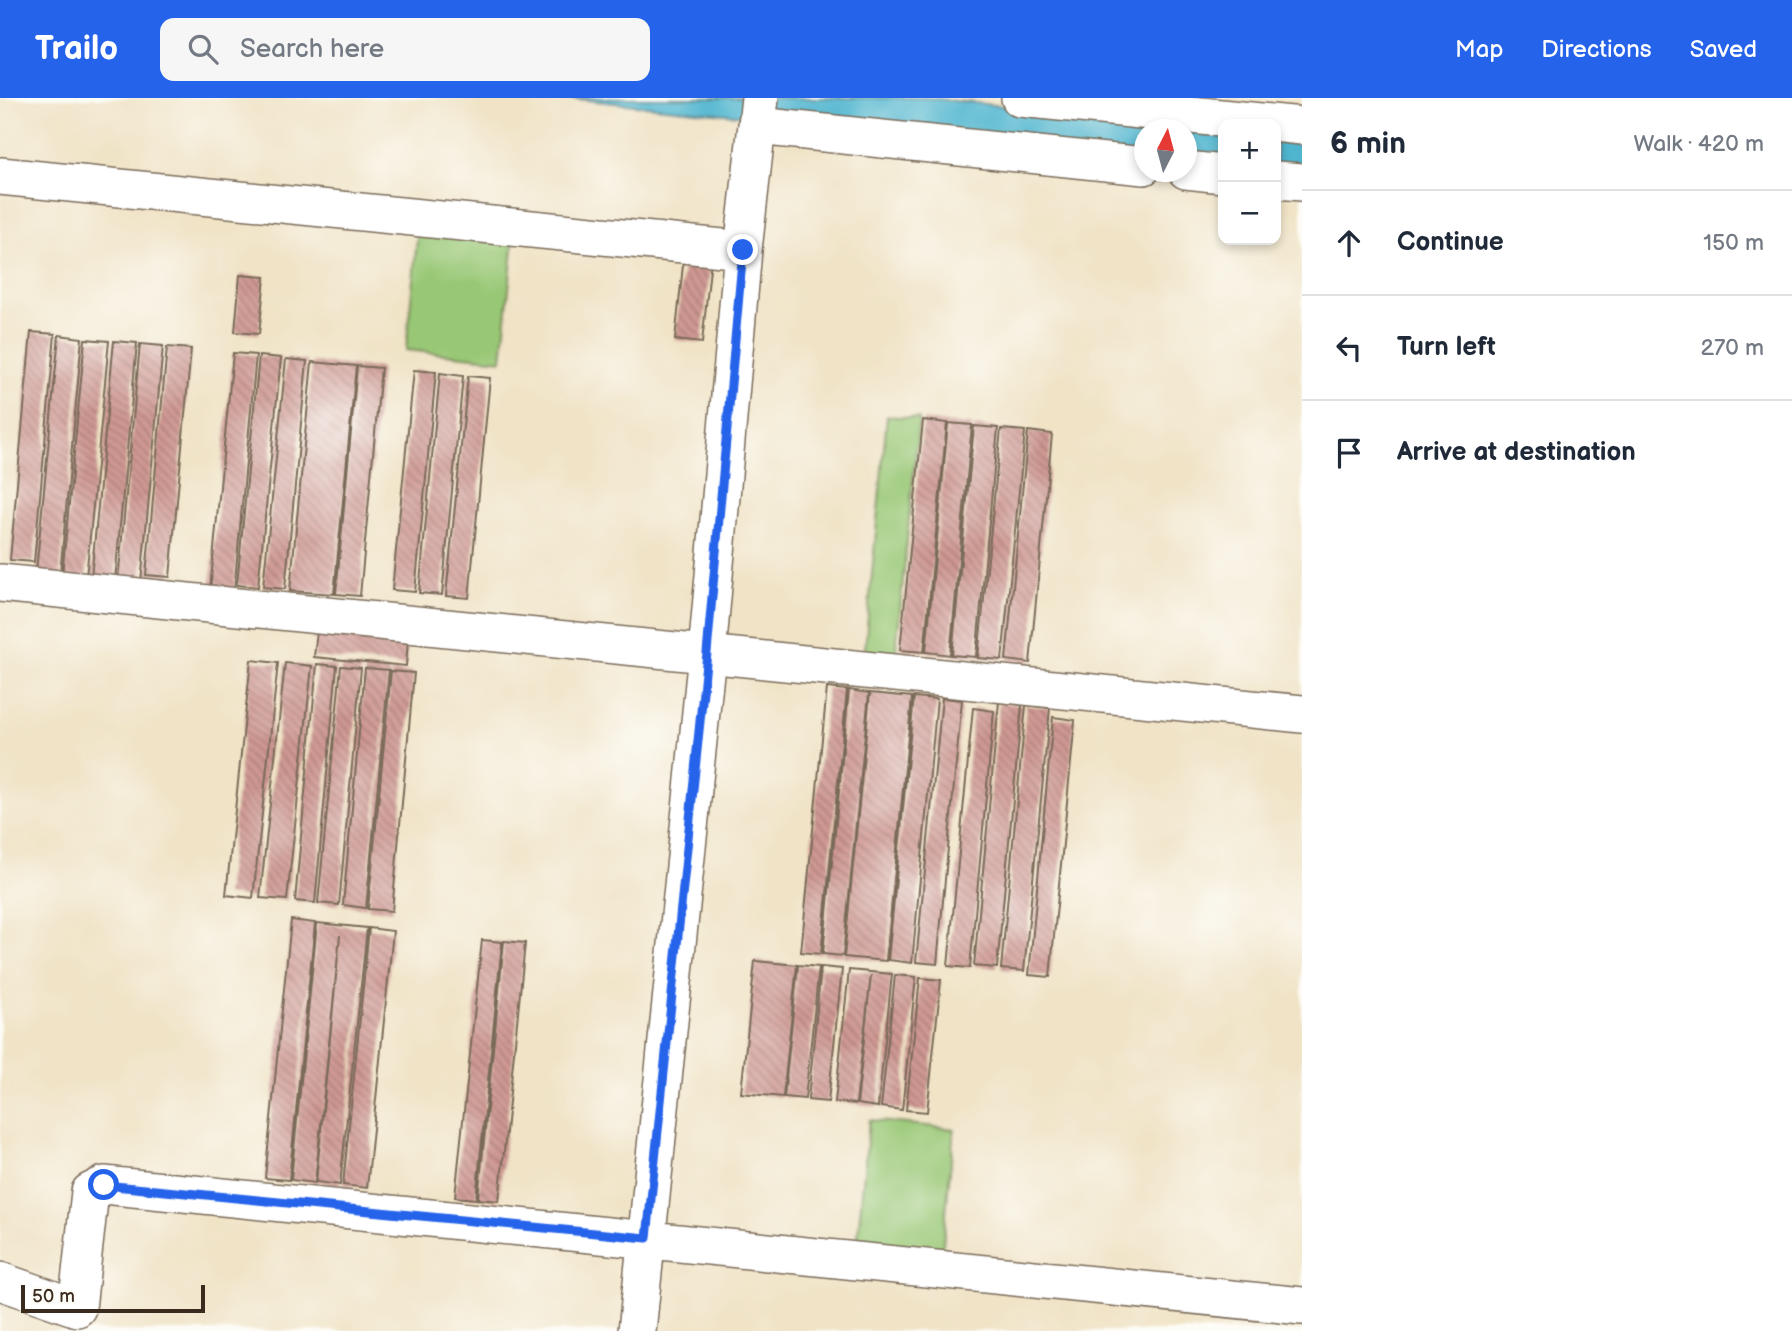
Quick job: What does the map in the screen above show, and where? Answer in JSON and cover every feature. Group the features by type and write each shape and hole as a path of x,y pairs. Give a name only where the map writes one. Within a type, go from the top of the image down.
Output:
{"street":[{"path":"1020,98 1302,126"},
{"path":"638,1331 707,653 758,112 1134,165"},
{"path":"1197,171 1218,173"},
{"path":"0,176 743,250"},
{"path":"1281,180 1302,182"},
{"path":"0,583 1302,714"},
{"path":"0,1280 77,1308 90,1192 104,1185 1302,1306"}],"green space":[{"path":"418,229 514,238 502,360 406,350"},
{"path":"887,416 919,419 895,661 864,658"},
{"path":"869,1120 954,1129 942,1254 857,1246"}],"water":[{"path":"565,98 927,98 1134,119 1134,155"},
{"path":"1197,125 1218,127 1218,164 1197,162"},
{"path":"1281,134 1302,136 1302,172 1281,170"}],"building":[{"path":"684,256 711,259 702,343 675,340"},
{"path":"240,275 265,277 259,334 235,332"},
{"path":"31,332 55,334 34,562 10,560"},
{"path":"59,335 82,338 60,575 36,572"},
{"path":"85,339 109,341 86,578 62,576"},
{"path":"114,341 137,343 115,580 91,578"},
{"path":"140,344 163,346 141,583 118,581"},
{"path":"167,347 191,349 170,577 146,575"},
{"path":"233,353 256,355 234,592 210,590"},
{"path":"259,356 281,358 258,587 237,585"},
{"path":"286,359 307,361 285,589 263,587"},
{"path":"312,362 356,366 334,594 290,591"},
{"path":"357,366 381,368 360,596 336,594"},
{"path":"414,370 436,372 415,592 392,590"},
{"path":"440,373 463,376 442,595 419,593"},
{"path":"468,376 490,378 469,598 446,596"},
{"path":"923,420 947,423 924,652 900,650"},
{"path":"948,423 972,425 950,655 926,652"},
{"path":"974,426 998,428 976,657 952,655"},
{"path":"1001,429 1025,431 1002,660 978,658"},
{"path":"1028,431 1052,434 1030,663 1006,660"},
{"path":"317,631 408,640 406,666 314,657"},
{"path":"251,660 278,663 253,898 226,895"},
{"path":"285,663 312,666 287,900 260,898"},
{"path":"317,664 337,666 315,903 295,901"},
{"path":"341,666 361,668 339,905 318,903"},
{"path":"365,668 389,670 366,908 343,905"},
{"path":"391,671 414,673 392,911 368,909"},
{"path":"827,688 847,690 821,954 801,952"},
{"path":"849,690 869,693 843,956 823,954"},
{"path":"870,693 912,697 886,961 844,957"},
{"path":"914,697 937,699 912,963 888,960"},
{"path":"942,698 962,700 937,964 916,962"},
{"path":"999,702 1022,705 997,968 974,966"},
{"path":"1026,705 1050,708 1024,971 1001,969"},
{"path":"973,708 994,711 970,968 948,966"},
{"path":"1053,717 1075,720 1050,977 1029,975"},
{"path":"291,920 315,923 289,1180 265,1178"},
{"path":"317,923 367,928 340,1185 316,1182 340,935 315,1183 291,1180"},
{"path":"369,928 393,931 367,1188 343,1185"},
{"path":"482,940 502,942 476,1199 455,1197"},
{"path":"504,941 525,943 499,1201 478,1199"},
{"path":"755,961 797,965 783,1097 741,1093"},
{"path":"798,965 819,967 805,1099 784,1097"},
{"path":"821,967 842,969 828,1102 808,1100"},
{"path":"849,970 892,974 878,1107 857,1104 871,975 856,1104 835,1102"},
{"path":"895,975 916,977 902,1110 881,1107"},
{"path":"920,978 941,980 927,1112 906,1110"}],"route":[{"path":"104,1185 647,1238 707,653 743,250"}]}
